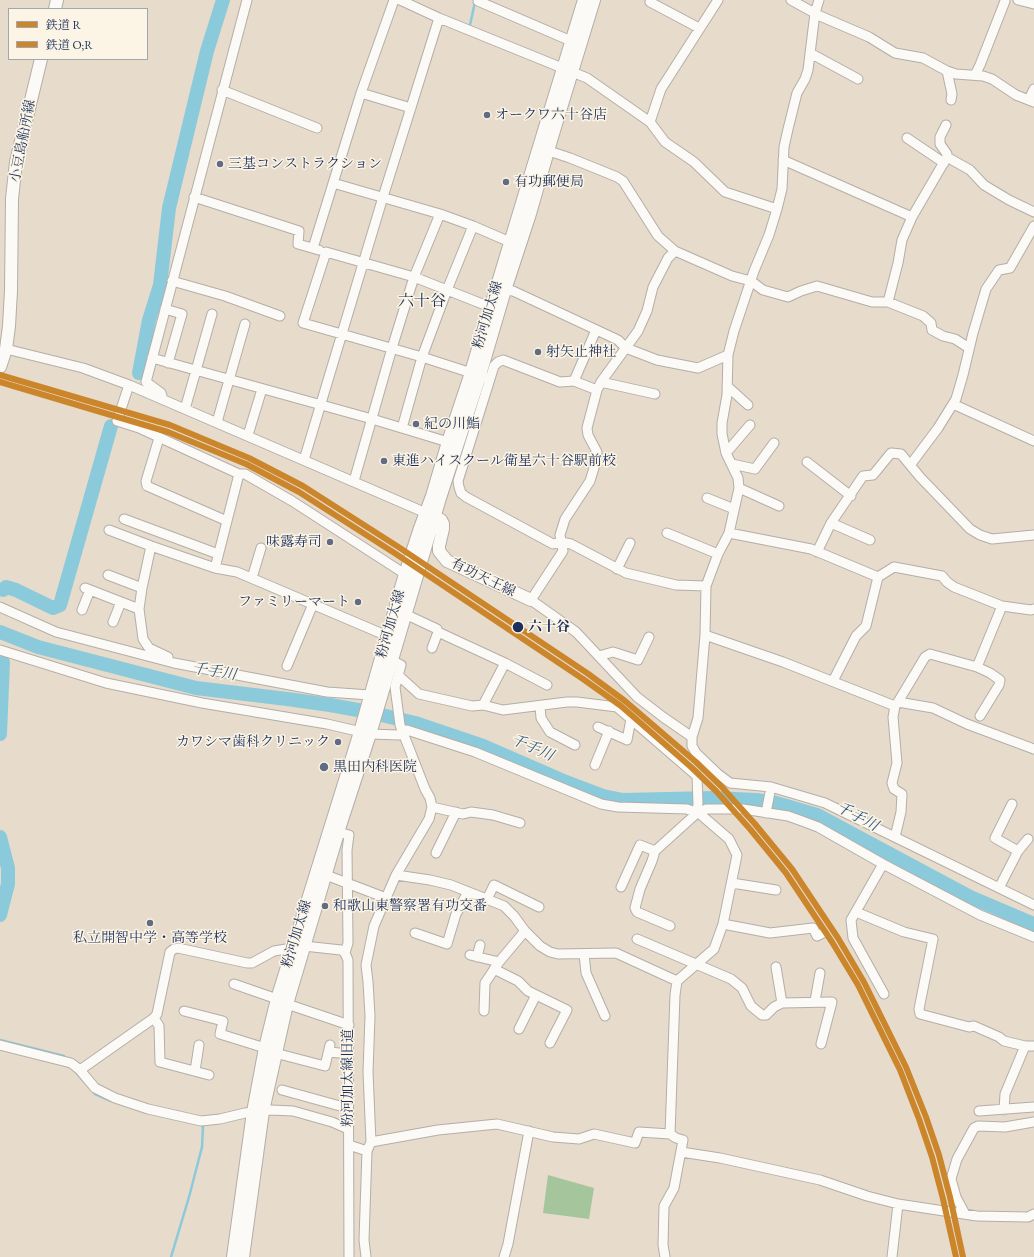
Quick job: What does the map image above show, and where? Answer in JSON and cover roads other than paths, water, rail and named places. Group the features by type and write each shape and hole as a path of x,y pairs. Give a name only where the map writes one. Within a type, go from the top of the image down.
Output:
{"main road":[{"name":"粉河加太線","path":"567,70 571,40 584,0"},
{"name":"粉河加太線","path":"373,698 391,660 392,638 405,614 448,442 480,375 490,307 510,242 543,149 567,70 594,0"},
{"name":"小豆島船所線","path":"0,367 6,348 10,319 12,199 16,162 41,60"},
{"name":"粉河加太線","path":"298,947 326,875 366,731 373,698 392,638 405,574 420,528 430,515 480,375 505,290 529,217 543,149"},
{"name":"有功天王線","path":"430,515 441,520 443,524 439,551 447,561 531,600"},
{"name":"粉河加太線","path":"233,1257 258,1112 270,1050 282,1001 366,731"},
{"name":"粉河加太線","path":"244,1257 258,1112"}],"street":[{"path":"162,399 161,393 146,382 247,0"},
{"path":"313,248 362,93 394,0"},
{"path":"400,0 439,18 587,78 650,122 665,142 694,162 725,192 778,209"},
{"path":"651,0 650,2 699,28"},
{"path":"650,122 661,89 718,0"},
{"path":"791,0 815,13 869,37 895,53 923,58 946,71 956,74 983,76 992,79 1016,95 1031,101 1034,89"},
{"path":"819,0 815,13 808,70 797,93 788,129 783,160 782,189 778,209 769,236 754,271 734,331 728,355 727,395 722,424 722,434 726,452 738,478 739,488 729,533 718,554 706,586 705,635 698,718 692,737 692,746 696,753 730,783 770,790 825,803 1034,905"},
{"path":"1018,0 1034,4"},
{"path":"478,1 571,40"},
{"path":"975,75 1005,1"},
{"path":"304,460 341,334 439,18"},
{"path":"810,53 858,79"},
{"path":"946,71 952,94 950,100"},
{"path":"222,90 318,128"},
{"path":"362,93 411,108"},
{"path":"888,302 898,264 902,240 912,217 947,154 940,144 940,137 946,124"},
{"path":"907,138 945,160 970,170 984,184 1009,200 1034,212"},
{"path":"543,149 584,163 618,177 623,181 658,236 675,251 732,276 751,281 763,290 788,297 800,291 817,286 872,302 888,302 923,316 931,323 932,330 943,336 955,339 969,348"},
{"path":"783,160 912,217"},
{"path":"333,183 440,214 510,242"},
{"path":"194,197 299,231 298,244 414,277 490,307"},
{"path":"354,481 414,277 440,214"},
{"path":"402,428 422,357 473,226"},
{"path":"911,464 938,428 953,404 963,375 986,289 999,270 1010,268 1034,226"},
{"path":"675,251 668,258 653,287 647,311 638,331 599,386 587,428 588,435 597,452 590,481 565,519 560,535 563,551 531,600 576,632 637,697 663,718 692,737"},
{"path":"326,252 303,323 480,375"},
{"path":"172,281 225,296 280,316"},
{"path":"505,290 513,291 618,340 626,348 657,360 698,368 728,355"},
{"path":"165,309 182,314 168,363"},
{"path":"185,408 212,314"},
{"path":"217,422 245,324"},
{"path":"574,381 596,330"},
{"path":"6,348 83,368 129,385 248,435 430,515"},
{"path":"152,358 320,404 448,442"},
{"path":"656,394 574,381 560,382 503,360 498,362 480,375 458,481 461,493 553,544 561,542 570,544 626,574 674,584 706,586"},
{"path":"129,385 117,421 139,428 239,474 244,474 292,501 405,574"},
{"path":"727,386 748,405"},
{"path":"248,435 262,389"},
{"path":"953,404 1034,441"},
{"path":"726,452 750,425"},
{"path":"159,438 146,482 147,486 227,521"},
{"path":"732,464 755,469 774,443"},
{"path":"817,552 831,523 863,476 873,475 892,453 901,454 911,464 920,477 970,529 980,535 992,539 1034,535"},
{"path":"807,462 850,496"},
{"path":"215,568 239,474"},
{"path":"739,488 779,506"},
{"path":"707,498 734,509"},
{"path":"124,519 218,554"},
{"path":"831,523 870,540"},
{"path":"109,530 215,568 237,572 392,638"},
{"path":"667,533 718,554"},
{"path":"729,533 811,549 878,577"},
{"path":"617,568 630,543"},
{"path":"151,546 139,609 142,639 148,648 186,666"},
{"path":"252,578 262,548"},
{"path":"833,681 856,636 866,626 878,577 894,568 942,576 954,587 1002,606 1031,610 1034,609"},
{"path":"108,575 142,588"},
{"path":"82,610 88,589 139,609"},
{"path":"113,622 121,602"},
{"path":"287,666 313,604"},
{"path":"977,667 1002,606"},
{"path":"0,607 56,632 186,666 327,692 373,698"},
{"path":"405,614 437,629 438,632 505,663 547,685"},
{"path":"432,648 438,632"},
{"path":"705,635 897,704 933,708 967,724 1034,749"},
{"path":"599,656 613,652 638,660 649,636"},
{"path":"0,650 106,683 202,703 366,731 398,735 403,734 407,730 475,752 601,804 618,807 698,810 743,809 788,816 818,827 883,864 980,915 1034,937"},
{"path":"895,837 902,806 902,794 894,789 892,782 896,764 893,717 897,704 925,658 930,654 977,667 990,672 1000,680 999,685 980,716"},
{"path":"366,1257 364,1240 367,1151 371,1142 368,1072 370,1016 366,965 374,926 396,874 429,819 432,807 430,798 425,789 400,724 397,711 395,687 401,665 391,660"},
{"path":"483,705 505,663"},
{"path":"398,675 420,694 472,706 483,705 504,710 567,702 617,707 697,776 698,810 729,840 737,855 723,924 714,949 677,981 675,995 670,1134"},
{"path":"540,706 541,718 550,732 575,745"},
{"path":"598,727 627,740 631,719"},
{"path":"595,765 609,732"},
{"path":"767,812 770,790"},
{"path":"1012,804 995,838 1018,851"},
{"path":"432,807 463,814 471,812 493,815 520,823"},
{"path":"670,926 637,912 635,908 640,889 652,861 654,851 698,810"},
{"path":"436,853 456,812"},
{"name":"粉河加太線旧道","path":"338,832 349,835 347,850 347,957 349,1025 348,1145 351,1256"},
{"path":"999,888 1018,851 1028,839"},
{"path":"621,887 640,845 654,851"},
{"path":"883,864 851,920 853,938 884,994"},
{"path":"396,874 451,885 504,906 514,916 525,931 540,946 550,952 558,954 616,953 677,981"},
{"path":"326,875 386,898"},
{"path":"732,883 776,890"},
{"path":"487,899 494,886 540,907"},
{"path":"415,933 448,944 456,914 468,892"},
{"path":"856,912 904,932 932,939 919,1009 920,1014 969,1027 974,1026 999,1037 1004,1041 1029,1046 1005,1094 1004,1110"},
{"path":"723,924 770,933 813,928 817,936 823,933"},
{"path":"484,1011 485,983 496,965 525,931"},
{"path":"637,939 731,978 742,988 751,1006 762,1015 766,1015 782,1003 815,1001 832,1002 821,1044"},
{"path":"480,945 474,956 496,965 518,980 528,991 567,1010 550,1043"},
{"path":"80,1070 154,1018 157,1014 170,952 174,949 178,948 247,963 252,963 274,951 298,947 341,950 347,957 366,965"},
{"path":"584,954 586,973 606,1016"},
{"path":"776,967 782,1003"},
{"path":"815,1001 820,973"},
{"path":"234,984 349,1025"},
{"path":"519,1030 536,995"},
{"path":"184,1011 223,1021 220,1034 325,1066 330,1048 348,1054"},
{"path":"154,1018 159,1026 160,1062 209,1075"},
{"path":"0,1045 68,1062 80,1070 95,1088 115,1098 148,1109 201,1121 258,1112 293,1111 332,1122 348,1129"},
{"path":"195,1071 199,1045"},
{"path":"282,1090 348,1107"},
{"path":"979,1111 1034,1107"},
{"path":"965,1214 956,1197 951,1179 957,1159 974,1128 978,1126 1005,1127 1034,1122"},
{"path":"371,1142 438,1130 497,1124 553,1137 579,1139 594,1134 635,1142 639,1132 670,1134 683,1140 674,1188 664,1206 663,1245 665,1257"},
{"path":"504,1257 508,1244 529,1131"},
{"path":"348,1145 367,1151"},
{"path":"681,1152 720,1158 820,1180 867,1196 898,1204 977,1216 1028,1217 1034,1214"},
{"path":"892,1257 898,1204"}],"waterway":[{"path":"139,373 149,320 160,285 169,208 207,51 223,0"},
{"path":"470,25 475,2"},
{"path":"3,590 6,587 16,590 53,608 60,605 111,426"},
{"name":"千手川","path":"0,632 38,647 196,688 330,705 369,712 415,723 483,746 561,780 603,796 623,800 713,798 756,800 776,803 817,815 970,897 1034,924"},
{"path":"0,734 3,662"},
{"path":"0,837 8,868 8,884 0,915"},
{"path":"0,1040 64,1056 65,1058"},
{"path":"73,1069 88,1086"},
{"path":"93,1091 95,1094 111,1101"},
{"path":"171,1257 202,1147 203,1126 199,1124"}],"rail line":[{"name":"R","path":"0,375 170,425 249,458 303,486 400,548 587,673 625,701 696,762 721,786 792,869 838,938 864,982 906,1067 926,1117 939,1155 963,1257"},
{"name":"O;R","path":"0,382 168,432 246,464 299,492 396,554 583,679 621,706 691,767 716,791 786,873 832,942 858,985 900,1070 919,1119 932,1157 956,1257"}],"place":[{"name":"オークワ六十谷店","path":"487,115"},
{"name":"三基コンストラクション","path":"220,164"},
{"name":"有功郵便局","path":"506,182"},
{"name":"射矢止神社","path":"538,352"},
{"name":"紀の川鮨","path":"416,424"},
{"name":"東進ハイスクール衛星六十谷駅前校","path":"384,461"},
{"name":"味露寿司","path":"330,542"},
{"name":"ファミリーマート","path":"358,602"},
{"name":"六十谷","path":"518,627"},
{"name":"カワシマ歯科クリニック","path":"338,742"},
{"name":"黒田内科医院","path":"324,767"},
{"name":"和歌山東警察署有功交番","path":"325,906"},
{"name":"私立開智中学・高等学校","path":"150,923"}],"district":[{"name":"六十谷","path":"422,302"}]}
